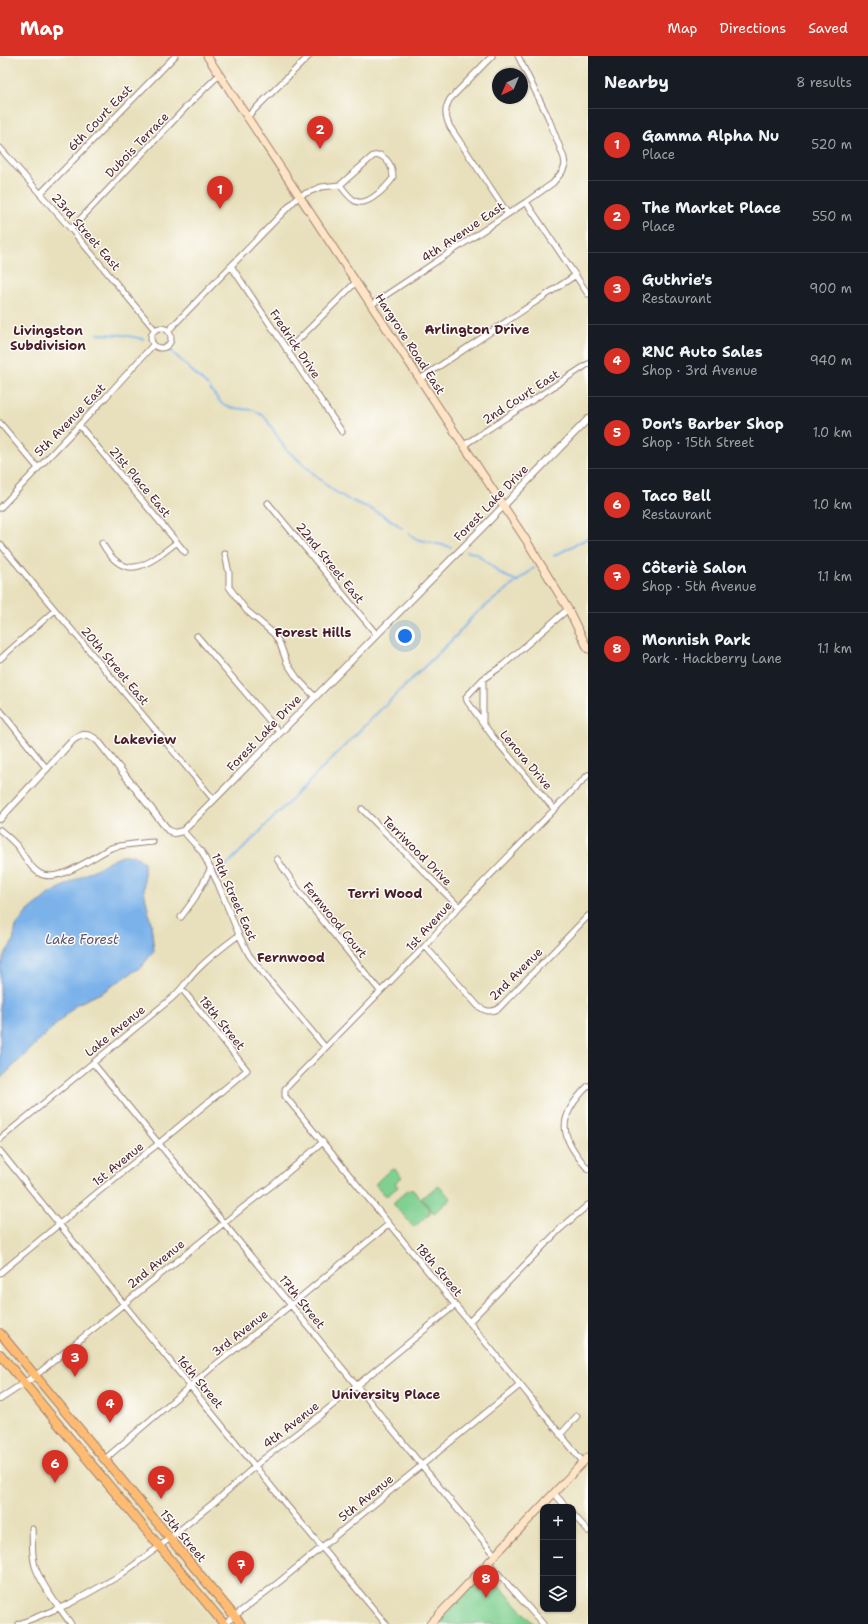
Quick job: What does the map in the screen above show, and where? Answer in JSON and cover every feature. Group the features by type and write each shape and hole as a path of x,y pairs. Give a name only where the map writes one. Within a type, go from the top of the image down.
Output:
{"main road":[{"name":"Hargrove Road East","path":"207,56 526,540 568,609 588,649"},
{"name":"15th Street","path":"0,1333 241,1624"},
{"name":"15th Street","path":"0,1354 224,1624"},
{"path":"430,1624 586,1460"}],"street":[{"name":"6th Court East","path":"40,194 175,56"},
{"path":"247,117 309,56"},
{"path":"492,56 450,99 446,106 445,113 450,127 508,214"},
{"name":"4th Avenue East","path":"371,305 526,202 553,183 562,172 565,165 564,158 518,56"},
{"name":"Dubois Terrace","path":"71,229 191,102 219,75"},
{"name":"23rd Street East","path":"0,148 71,229 155,330"},
{"path":"168,331 299,196 321,187 340,185 373,156 380,155 386,158 393,171 393,178 389,184 367,202 360,203 353,200 340,185"},
{"path":"526,202 588,294"},
{"name":"Fredrick Drive","path":"231,266 342,432"},
{"path":"420,379 576,275"},
{"path":"287,351 356,282"},
{"path":"161,328 168,331 171,338 168,345 162,348 153,345 151,342 151,336 155,330 161,328"},
{"name":"5th Avenue East","path":"0,508 153,345"},
{"name":"2nd Court East","path":"464,445 588,364"},
{"name":"Forest Lake Drive","path":"183,831 588,419"},
{"path":"0,423 38,468"},
{"name":"21st Place East","path":"79,425 185,552"},
{"name":"22nd Street East","path":"268,503 377,635"},
{"path":"102,543 108,554 121,564 128,567 142,566 155,559 177,542"},
{"name":"20th Street East","path":"0,544 214,800"},
{"path":"226,554 229,587 246,610 274,634 280,644 287,663 315,697"},
{"name":"Lenora Drive","path":"554,809 493,737 484,722 467,701 466,697 483,679 502,666 568,609"},
{"path":"0,659 55,610"},
{"path":"197,636 279,732"},
{"path":"483,679 484,722"},
{"path":"0,710 48,769"},
{"path":"0,819 48,769 73,740 80,735 87,734 93,737 168,830 174,833 183,831"},
{"name":"1st Avenue","path":"285,1089 425,946 459,907 588,775"},
{"name":"Terriwood Drive","path":"362,809 459,907"},
{"path":"0,830 17,846 34,869 40,874 46,876 54,876 74,869 112,848 153,842"},
{"name":"19th Street East","path":"183,831 202,852 211,868 239,935 253,961 325,1047"},
{"name":"Fernwood Court","path":"277,859 301,894 380,992"},
{"path":"181,917 195,898 211,868"},
{"name":"2nd Avenue","path":"425,946 478,1006 484,1010 494,1011 498,1009 588,916"},
{"name":"Lake Avenue","path":"0,1139 182,989 196,970 239,935"},
{"name":"18th Street","path":"182,989 247,1070"},
{"name":"17th Street","path":"93,1063 495,1555"},
{"name":"1st Avenue","path":"0,1273 247,1070"},
{"path":"588,1086 571,1106 565,1120 565,1127 571,1147 588,1169"},
{"name":"18th Street","path":"285,1089 285,1096 560,1435 586,1460"},
{"name":"2nd Avenue","path":"0,1399 25,1384 274,1184 323,1142"},
{"name":"16th Street","path":"0,1151 190,1386 386,1624"},
{"path":"469,1322 560,1229 588,1205"},
{"name":"3rd Avenue","path":"105,1459 190,1386 389,1224"},
{"name":"4th Avenue","path":"18,1624 60,1608 119,1576 170,1539 256,1466 455,1305"},
{"name":"5th Avenue","path":"224,1624 322,1547 520,1385"},
{"path":"560,1435 577,1416"},
{"path":"554,1493 563,1504"},
{"path":"576,1517 588,1531"},
{"path":"32,1530 33,1555 36,1569 71,1624"},
{"path":"488,1562 543,1624"}],"green space":[{"path":"391,1169 396,1170 402,1177 395,1183 398,1187 388,1195 385,1195 375,1184"},
{"path":"439,1186 451,1199 434,1213 421,1198"},
{"path":"409,1189 412,1189 430,1210 430,1213 414,1227 394,1205 394,1202"},
{"path":"487,1572 534,1624 437,1624"}],"water":[{"name":"Lake Forest","path":"134,855 144,862 144,890 151,923 154,951 142,966 103,992 77,1004 0,1079 0,964 2,964 4,955 13,942 16,926 27,912 49,894 122,856"}],"waterway":[{"path":"98,334 123,335 143,339"},
{"path":"171,351 208,386"},
{"path":"210,389 222,404 233,408 253,410 265,417 285,448 331,489 349,500"},
{"path":"352,501 378,513 402,528"},
{"path":"409,533 416,539 451,547"},
{"path":"554,556 588,538"},
{"path":"467,552 476,553 501,574 517,581"},
{"path":"206,887 210,878 220,872 371,719 458,634 473,616 534,568"}],"place":[{"name":"The Market Place","path":"320,149"},
{"name":"Gamma Alpha Nu","path":"220,209"},
{"name":"Guthrie's","path":"75,1377"},
{"name":"RNC Auto Sales","path":"110,1423"},
{"name":"Taco Bell","path":"55,1483"},
{"name":"Don's Barber Shop","path":"161,1499"},
{"name":"Côteriè Salon","path":"241,1584"},
{"name":"Monnish Park","path":"486,1598"}],"district":[{"name":"Arlington Drive","path":"477,329"},
{"name":"Livingston Subdivision","path":"48,338"},
{"name":"Forest Hills","path":"313,632"},
{"name":"Lakeview","path":"145,739"},
{"name":"Terri Wood","path":"385,893"},
{"name":"Fernwood","path":"291,957"},
{"name":"University Place","path":"386,1394"}]}
